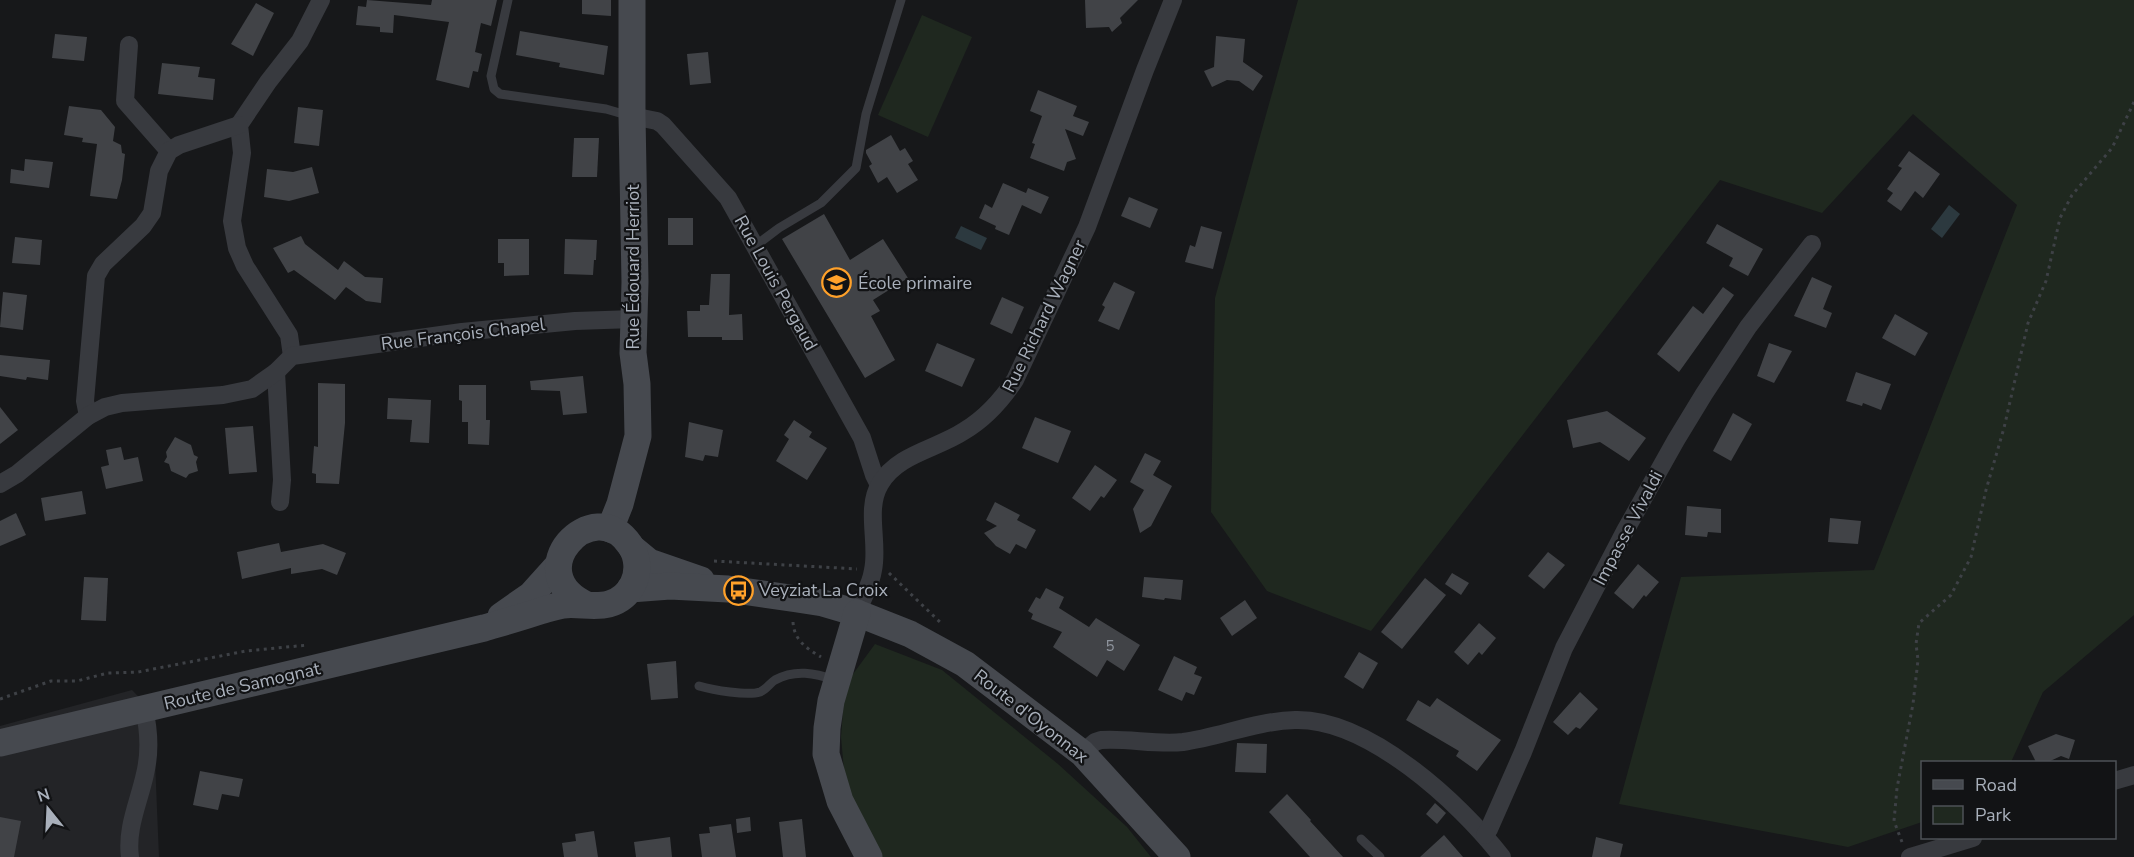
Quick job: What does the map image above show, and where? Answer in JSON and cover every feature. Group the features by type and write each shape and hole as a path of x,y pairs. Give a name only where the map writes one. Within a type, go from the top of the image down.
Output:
{"main road":[{"name":"Rue Édouard Herriot","path":"610,530 620,504 638,436 637,384 633,353 635,282 632,0"},
{"path":"633,548 637,569 635,580 622,598 611,604 587,605 575,600 566,590 560,578 558,565 563,548 575,534 598,527 619,534 648,562 728,589"},
{"name":"Route de Samognat","path":"484,628 531,595 558,565"},
{"path":"630,589 670,586 728,589 823,603 857,613 831,701 826,754 840,801 868,857"},
{"name":"Route de Samognat","path":"0,743 484,628 562,605 587,605"},
{"name":"Route d'Oyonnax","path":"857,613 910,634 965,664 1082,753 1177,857"}],"street":[{"path":"88,416 85,401 96,276 103,264 143,226 152,213 159,171 169,151 179,145 239,125 268,82 300,41 321,0"},
{"name":"Rue Richard Wagner","path":"879,485 892,469 903,461 964,432 985,417 1002,401 1015,380 1087,227 1144,70 1173,0"},
{"path":"129,45 124,101 169,151"},
{"name":"Rue Louis Pergaud","path":"632,116 657,121 677,138 728,198 862,438 879,485"},
{"path":"0,484 17,474 88,416 105,407 232,393 252,388 276,372 292,356 289,335 245,266 237,248 232,221 242,153 239,125"},
{"name":"Impasse Vivaldi","path":"1485,835 1518,765 1564,648 1676,440 1748,327 1812,244"},
{"name":"Rue François Chapel","path":"292,356 462,332 575,321 634,319"},
{"path":"276,372 282,480 279,502"},
{"path":"857,613 874,569 874,502 879,485"},
{"path":"130,857 130,831 145,774 148,752 148,725 144,709"},
{"path":"1082,753 1101,740 1181,742 1263,724 1294,720 1320,722 1349,731 1365,739 1414,772 1455,805 1485,835 1502,857"},
{"path":"2116,781 2134,775"},
{"path":"1907,851 1964,839"}],"lane":[{"path":"508,0 491,76 494,89 500,94 606,109 632,116"},
{"path":"755,246 779,228 821,203 856,168 866,114 901,0"},
{"path":"699,686 722,692 760,692 776,680 789,674 800,673 812,673 837,681"},
{"path":"1362,838 1380,857"}],"path":[{"path":"1907,851 1894,821 1897,788 1913,704 1919,623 1951,595 1971,556 2028,323 2046,281 2060,218 2072,195 2112,148 2134,102"},
{"path":"709,561 886,570 945,628"},
{"path":"0,699 51,681 77,681 108,673 138,672 246,651 316,645"}],"shaded area":[{"path":"1949,205 1960,214 1942,238 1931,229"},
{"path":"961,226 987,238 981,250 955,238"},
{"path":"132,690 153,712 159,857 0,857 0,726"}],"green space":[{"path":"1298,0 2134,0 2134,615 2043,692 2011,761 1921,761 1921,822 1848,847 1619,804 1681,577 1874,570 2017,205 1913,114 1822,213 1720,180 1371,631 1267,591 1211,512 1215,298"},
{"path":"922,15 972,37 928,137 878,115"},
{"path":"875,644 942,670 1058,764 1127,827 1151,857 882,857 846,792 841,737 845,685"}],"building":[{"path":"367,0 431,5 432,0 497,0 491,26 481,23 475,52 482,54 478,72 473,71 469,88 436,80 449,22 394,15 393,33 380,32 380,27 356,25 358,6 366,7"},
{"path":"582,0 611,0 611,16 582,14"},
{"path":"1085,0 1138,0 1120,18 1122,23 1112,32 1109,27 1086,28"},
{"path":"256,3 274,13 253,56 231,44"},
{"path":"520,31 608,46 604,75 559,67 560,63 516,55"},
{"path":"55,34 87,37 84,61 52,58"},
{"path":"1216,36 1245,39 1243,62 1263,76 1253,91 1239,81 1227,80 1212,87 1204,71 1214,67"},
{"path":"708,52 711,83 690,85 687,54"},
{"path":"162,63 200,67 198,77 215,79 213,100 158,94"},
{"path":"1038,90 1077,106 1073,116 1089,122 1083,136 1065,129 1076,159 1067,162 1064,171 1030,158 1035,144 1032,143 1042,116 1030,111"},
{"path":"69,106 101,110 115,127 113,141 121,145 122,153 125,154 117,199 90,196 97,144 82,142 83,138 64,135"},
{"path":"298,107 323,110 319,146 294,143"},
{"path":"891,135 900,151 905,148 913,161 908,164 918,180 897,193 887,177 878,183 869,166 872,164 866,153 866,150"},
{"path":"574,138 599,138 597,177 572,177"},
{"path":"1909,151 1940,174 1923,198 1915,191 1901,211 1887,201 1893,193 1887,189 1902,168 1898,166"},
{"path":"25,159 53,162 49,188 10,183 11,169 24,171"},
{"path":"312,167 319,193 289,201 264,197 267,169 293,172"},
{"path":"1003,183 1026,193 1028,188 1049,197 1041,214 1022,205 1009,235 979,218 985,204 992,208"},
{"path":"1129,197 1158,209 1150,228 1121,216"},
{"path":"824,214 850,260 883,239 908,278 873,300 880,311 871,316 895,360 865,378 782,239"},
{"path":"668,218 693,218 693,245 668,245"},
{"path":"1717,224 1763,249 1748,276 1729,266 1733,258 1706,243"},
{"path":"1201,226 1222,232 1213,269 1185,262 1190,245 1195,247"},
{"path":"301,236 305,244 338,270 344,261 365,277 383,278 381,303 366,301 346,287 335,300 294,270 288,273 273,248"},
{"path":"15,237 42,240 40,265 12,263"},
{"path":"498,239 529,239 529,275 504,276 504,263 498,263"},
{"path":"565,239 597,240 593,275 564,274"},
{"path":"711,274 730,274 729,315 742,314 743,340 722,340 722,337 688,337 687,311 700,311 700,305 709,305"},
{"path":"1812,277 1832,286 1823,309 1832,313 1826,328 1794,316"},
{"path":"1114,282 1135,292 1119,330 1098,321 1105,307 1102,305"},
{"path":"1723,287 1734,295 1679,372 1657,354 1693,306 1703,314"},
{"path":"3,292 27,295 23,330 0,327"},
{"path":"1002,297 1024,307 1012,334 990,324"},
{"path":"1895,314 1928,333 1915,356 1882,338"},
{"path":"937,343 975,359 962,387 925,371"},
{"path":"1769,343 1792,351 1774,383 1757,376"},
{"path":"0,355 50,360 48,380 27,377 26,380 0,376"},
{"path":"1856,372 1891,384 1881,410 1863,403 1862,406 1846,401"},
{"path":"583,376 587,413 563,415 560,391 531,390 530,381"},
{"path":"318,383 345,384 345,423 339,484 316,483 316,474 312,473 314,446 318,447"},
{"path":"459,385 486,385 486,420 490,420 489,445 468,444 468,422 462,422"},
{"path":"388,398 431,400 429,443 410,442 412,420 387,419"},
{"path":"0,407 18,430 0,444"},
{"path":"1607,411 1646,438 1629,461 1600,442 1573,448 1567,420"},
{"path":"1733,413 1752,424 1731,461 1713,451"},
{"path":"1035,417 1071,431 1058,463 1022,448"},
{"path":"794,420 812,432 809,437 827,448 807,480 776,461 789,439 784,435"},
{"path":"689,422 723,430 718,457 705,455 703,461 685,457"},
{"path":"253,426 257,472 229,474 225,428"},
{"path":"175,437 191,445 194,455 198,457 196,462 198,471 189,474 186,478 171,471 169,464 164,462 167,457 166,452"},
{"path":"121,447 124,460 138,457 143,481 106,489 101,467 109,465 106,450"},
{"path":"1145,453 1161,461 1153,475 1172,486 1151,526 1140,533 1133,509 1144,490 1130,482"},
{"path":"1095,465 1117,480 1104,498 1101,496 1090,511 1072,498"},
{"path":"82,491 86,514 45,521 41,498"},
{"path":"995,502 1020,515 1017,520 1036,530 1026,549 1016,544 1010,554 996,546 984,533 997,526 986,520"},
{"path":"1687,506 1721,509 1721,533 1708,532 1707,537 1685,535"},
{"path":"16,513 26,535 0,546 0,521"},
{"path":"1830,518 1861,521 1858,544 1828,542"},
{"path":"279,543 281,552 323,544 346,553 337,575 322,569 291,574 291,568 242,579 237,552"},
{"path":"1548,552 1565,565 1544,589 1528,576"},
{"path":"1638,564 1659,582 1633,609 1614,593"},
{"path":"1452,573 1469,583 1461,595 1445,584"},
{"path":"84,577 108,578 106,621 81,620"},
{"path":"1144,577 1183,580 1181,600 1142,597"},
{"path":"1425,578 1446,595 1402,649 1381,632"},
{"path":"1046,588 1064,597 1059,608 1089,627 1096,618 1140,645 1124,671 1107,660 1097,677 1053,647 1062,632 1031,619 1033,614 1028,611 1036,597 1040,599"},
{"path":"1245,600 1257,618 1232,636 1220,618"},
{"path":"1479,623 1496,638 1482,655 1479,652 1468,665 1454,652"},
{"path":"1359,652 1378,663 1363,689 1344,677"},
{"path":"1174,656 1197,667 1194,674 1202,677 1194,695 1186,692 1182,701 1158,690"},
{"path":"676,661 678,698 651,700 647,664"},
{"path":"1580,692 1598,709 1580,729 1576,727 1568,735 1553,722"},
{"path":"1437,698 1501,740 1477,771 1456,756 1459,751 1406,720 1418,700 1430,707"},
{"path":"2056,734 2075,740 2069,759 2061,756 2050,761 2036,761 2028,746"},
{"path":"1237,743 1267,744 1266,773 1235,772"},
{"path":"200,771 243,779 239,797 222,794 218,810 193,805"},
{"path":"1287,794 1343,857 1310,857 1269,812"},
{"path":"1435,803 1446,813 1437,824 1426,814"},
{"path":"0,817 21,821 14,857 0,857"},
{"path":"750,817 751,831 737,833 736,819"},
{"path":"802,819 806,857 783,857 779,822"},
{"path":"731,824 736,857 702,857 699,834 710,833 709,827"},
{"path":"594,831 598,857 564,857 562,843 576,841 575,834"},
{"path":"1444,835 1463,857 1420,857"},
{"path":"670,837 672,857 636,857 634,842"},
{"path":"1596,837 1623,844 1620,857 1592,857"}],"place":[{"name":"École primaire","path":"837,283"},
{"name":"Veyziat La Croix","path":"738,590"}]}
